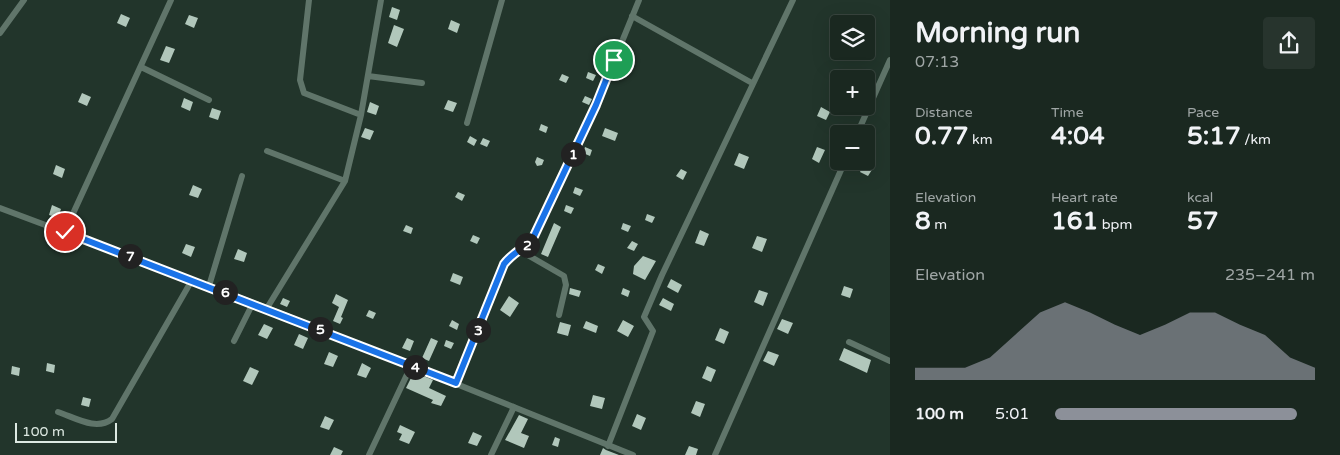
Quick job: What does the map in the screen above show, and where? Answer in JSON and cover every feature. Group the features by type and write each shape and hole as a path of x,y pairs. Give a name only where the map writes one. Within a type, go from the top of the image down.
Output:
{"street":[{"path":"0,33 24,0"},
{"path":"65,232 172,0"},
{"path":"309,0 300,80 304,93 361,115"},
{"path":"267,308 345,181 361,115 381,0"},
{"path":"467,123 502,0"},
{"path":"456,383 504,264 512,253 526,247 534,236 596,105 639,0"},
{"path":"608,446 653,331 644,317 752,83 794,0"},
{"path":"632,16 752,83"},
{"path":"861,125 890,60"},
{"path":"141,67 209,100"},
{"path":"368,76 422,83"},
{"path":"267,151 345,181"},
{"path":"715,455 841,170"},
{"path":"209,286 242,176"},
{"path":"0,208 267,308 633,455"},
{"path":"520,250 564,276 566,285 559,315"},
{"path":"58,412 94,425 104,425 112,419 192,280"},
{"path":"234,341 253,303"},
{"path":"849,342 890,361"},
{"path":"369,455 411,366"},
{"path":"491,455 514,407"}],"building":[{"path":"392,7 400,10 397,20 389,17"},
{"path":"121,14 130,18 126,27 117,23"},
{"path":"189,15 198,18 194,28 185,24"},
{"path":"451,20 460,24 457,33 448,29"},
{"path":"394,25 404,29 397,47 388,43"},
{"path":"166,46 175,49 169,63 160,60"},
{"path":"588,72 596,75 593,81 586,78"},
{"path":"562,74 569,77 566,83 559,80"},
{"path":"82,93 91,97 87,106 78,102"},
{"path":"585,96 592,99 589,105 582,102"},
{"path":"184,98 193,102 190,111 181,107"},
{"path":"448,100 457,103 453,112 444,109"},
{"path":"370,102 379,106 376,115 367,112"},
{"path":"821,107 830,112 826,120 817,116"},
{"path":"212,108 221,111 218,120 209,117"},
{"path":"541,124 548,127 546,133 539,130"},
{"path":"365,128 374,131 370,140 361,137"},
{"path":"605,128 618,133 615,141 602,136"},
{"path":"470,136 477,140 474,146 467,142"},
{"path":"483,138 490,141 487,147 480,144"},
{"path":"585,147 592,150 590,156 583,153"},
{"path":"817,147 825,150 819,163 812,159"},
{"path":"739,153 749,157 744,169 734,165"},
{"path":"537,157 544,160 542,165 537,166 535,162"},
{"path":"56,165 65,169 62,178 53,174"},
{"path":"681,169 687,172 683,180 676,176"},
{"path":"861,170 872,170 868,176 860,172"},
{"path":"193,185 202,189 198,198 189,195"},
{"path":"575,187 583,190 580,196 573,193"},
{"path":"458,192 465,195 462,201 455,197"},
{"path":"52,205 61,209 58,218 49,215"},
{"path":"566,205 574,208 571,214 564,211"},
{"path":"647,214 655,217 652,223 645,220"},
{"path":"554,223 561,227 548,257 541,254"},
{"path":"623,223 631,226 628,232 621,229"},
{"path":"406,225 413,228 411,234 403,231"},
{"path":"700,230 709,234 704,246 695,243"},
{"path":"473,235 480,238 477,244 470,241"},
{"path":"757,236 767,239 762,252 752,248"},
{"path":"632,241 638,244 634,251 627,248"},
{"path":"186,244 195,247 191,257 182,253"},
{"path":"238,249 247,253 244,262 234,259"},
{"path":"643,256 656,261 645,280 633,274 634,266"},
{"path":"598,264 605,267 602,274 595,270"},
{"path":"453,273 463,277 460,285 450,281"},
{"path":"671,279 682,285 678,293 667,287"},
{"path":"844,286 853,289 850,298 841,295"},
{"path":"570,288 581,291 579,297 569,294"},
{"path":"623,288 630,291 628,297 621,294"},
{"path":"759,290 768,293 763,306 754,302"},
{"path":"336,294 348,300 340,324 333,321 339,307 332,303"},
{"path":"509,296 519,303 510,317 500,310"},
{"path":"283,298 290,301 287,307 280,304"},
{"path":"663,298 674,304 671,311 659,305"},
{"path":"369,310 376,313 373,319 366,316"},
{"path":"782,319 793,323 788,334 777,329"},
{"path":"452,320 459,324 457,330 449,326"},
{"path":"623,320 634,326 628,337 617,331"},
{"path":"586,321 598,326 596,333 583,328"},
{"path":"560,322 571,325 568,336 557,333"},
{"path":"264,324 273,328 267,339 258,335"},
{"path":"720,328 729,332 724,344 715,340"},
{"path":"299,334 308,338 303,349 294,345"},
{"path":"407,338 414,341 410,351 402,348"},
{"path":"431,338 438,341 429,361 422,358"},
{"path":"446,340 454,343 451,349 444,346"},
{"path":"844,348 871,360 867,373 839,360"},
{"path":"768,351 779,355 774,366 763,361"},
{"path":"329,352 338,356 333,367 324,364"},
{"path":"47,363 55,365 54,373 46,371"},
{"path":"362,363 371,368 366,378 357,375"},
{"path":"12,366 20,368 19,376 11,374"},
{"path":"707,366 716,370 711,382 702,378"},
{"path":"250,367 259,371 252,385 243,381"},
{"path":"414,372 433,380 429,388 446,396 441,406 431,403 433,400 406,388"},
{"path":"593,395 605,398 602,409 590,406"},
{"path":"83,397 91,399 89,407 81,405"},
{"path":"696,401 705,404 700,417 691,413"},
{"path":"637,414 646,418 641,430 632,426"},
{"path":"519,415 528,419 521,433 529,436 524,448 505,440"},
{"path":"325,416 334,420 329,430 320,427"},
{"path":"400,425 415,432 409,444 399,440 402,434 397,432"},
{"path":"473,432 482,436 477,446 468,443"},
{"path":"555,437 560,439 558,447 552,445"},
{"path":"689,446 698,449 696,455 685,455"},
{"path":"334,447 343,451 341,455 330,455"},
{"path":"603,448 606,450 619,455 600,455"}],"route":[{"path":"65,232 267,308 456,383 504,264 512,253 526,247 534,236 596,105 614,60"}]}
